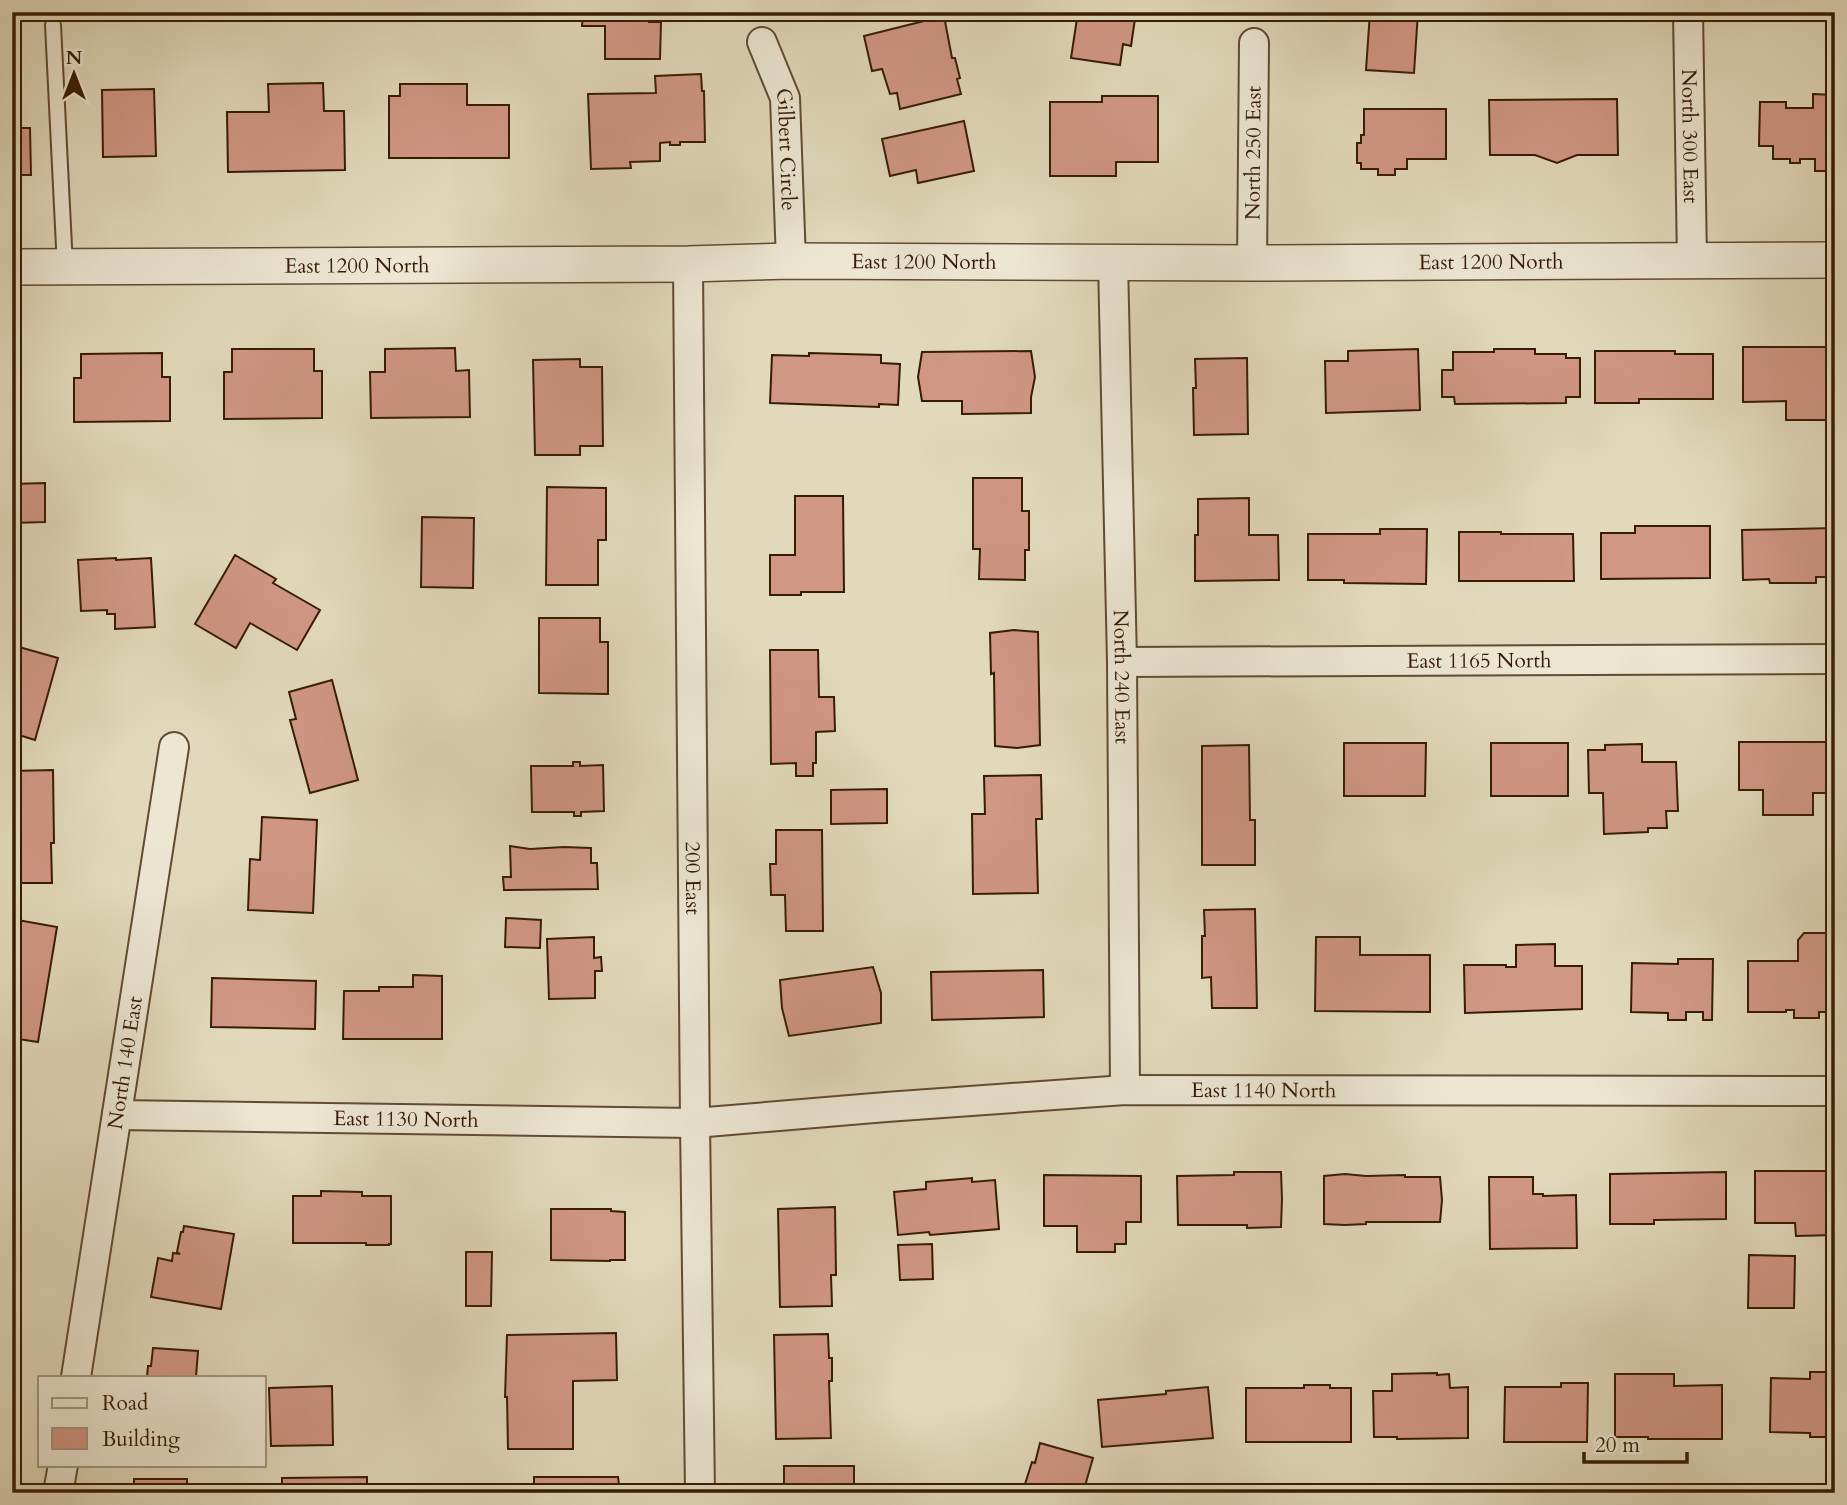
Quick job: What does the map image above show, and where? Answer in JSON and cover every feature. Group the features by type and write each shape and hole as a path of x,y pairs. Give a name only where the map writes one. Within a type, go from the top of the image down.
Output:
{"street":[{"name":"North 300 East","path":"1688,12 1692,261"},
{"name":"Gilbert Circle","path":"762,42 785,99 791,261"},
{"name":"North 250 East","path":"1252,263 1254,43"},
{"name":"East 1200 North","path":"12,267 688,264 791,261 1252,263 1835,260"},
{"name":"North 240 East","path":"1113,262 1122,662 1125,1090"},
{"name":"200 East","path":"688,264 700,1493"},
{"name":"East 1165 North","path":"1122,662 1835,659"},
{"name":"North 140 East","path":"76,1376 174,747"},
{"name":"East 1140 North","path":"695,1123 1125,1090 1835,1091"},
{"name":"East 1130 North","path":"117,1115 695,1123"},
{"path":"58,1493 62,1466"}],"lane":[{"path":"53,25 65,267"}],"building":[{"path":"583,12 649,12 649,22 661,22 660,59 605,59 605,26 582,26"},
{"path":"1078,12 1136,12 1131,46 1123,44 1120,65 1071,58"},
{"path":"1370,12 1418,12 1414,73 1366,70"},
{"path":"944,16 952,58 955,58 960,78 957,79 961,94 900,109 897,93 890,94 882,69 872,71 864,36"},
{"path":"701,74 705,142 680,142 680,145 660,143 660,161 630,162 631,168 591,169 588,94 656,93 655,76"},
{"path":"323,83 324,111 344,111 345,170 228,172 227,112 269,112 268,84"},
{"path":"400,84 467,84 467,105 509,105 509,158 389,158 389,96 400,96"},
{"path":"154,89 156,156 103,157 102,90"},
{"path":"1813,94 1835,95 1835,171 1815,171 1815,159 1800,159 1800,163 1790,163 1790,159 1773,159 1773,146 1759,146 1760,102 1786,102 1786,108 1813,108"},
{"path":"1102,96 1158,96 1158,162 1116,162 1116,176 1050,176 1050,102 1102,102"},
{"path":"1617,99 1618,155 1577,155 1557,163 1535,155 1490,155 1489,100"},
{"path":"1364,109 1446,109 1446,159 1407,159 1407,169 1395,169 1395,175 1378,175 1378,169 1361,169 1361,163 1357,163 1357,143 1361,143 1361,135 1364,135"},
{"path":"964,121 974,171 918,183 916,170 890,176 882,139"},
{"path":"12,128 30,128 31,175 12,175"},
{"path":"1743,347 1835,347 1835,394 1827,394 1828,420 1786,420 1786,401 1743,402"},
{"path":"455,348 456,371 469,370 470,417 371,418 370,372 385,372 385,349"},
{"path":"232,349 314,349 314,371 322,371 322,418 224,419 224,372 232,372"},
{"path":"1418,349 1420,410 1326,413 1325,361 1348,361 1348,351"},
{"path":"1494,349 1535,349 1535,354 1566,354 1566,358 1580,358 1580,397 1566,397 1566,403 1455,404 1454,397 1442,397 1442,370 1453,370 1453,352 1494,352"},
{"path":"1031,351 1035,377 1031,413 962,414 962,401 922,401 918,377 922,352"},
{"path":"1595,351 1713,354 1713,399 1639,399 1639,403 1595,403"},
{"path":"162,353 162,377 170,377 170,421 74,422 74,378 81,378 81,354"},
{"path":"809,353 881,355 881,363 900,364 898,405 879,404 879,407 770,403 772,355 809,356"},
{"path":"1247,358 1248,434 1194,435 1195,359"},
{"path":"580,359 580,367 602,367 603,446 580,446 580,455 535,455 533,360"},
{"path":"973,478 1022,478 1022,511 1029,511 1029,550 1025,550 1025,580 979,579 980,549 973,549"},
{"path":"45,483 45,522 12,523 12,484"},
{"path":"547,487 606,488 606,540 598,540 598,585 546,585"},
{"path":"795,496 843,496 844,592 770,595 770,555 795,555"},
{"path":"1249,498 1249,535 1278,535 1279,580 1195,581 1198,499"},
{"path":"422,517 474,518 473,588 421,587"},
{"path":"1635,526 1710,526 1710,578 1601,579 1601,533 1635,533"},
{"path":"1835,528 1835,577 1816,577 1816,583 1743,580 1742,530"},
{"path":"1380,529 1427,529 1426,584 1308,580 1308,534 1380,534"},
{"path":"1459,532 1573,534 1574,581 1459,581"},
{"path":"235,555 276,579 273,583 320,610 297,650 250,623 236,648 195,624"},
{"path":"151,558 155,627 115,629 115,614 107,614 107,610 81,611 78,560"},
{"path":"539,618 600,618 600,642 608,642 608,694 539,693"},
{"path":"1014,630 1038,632 1040,745 1017,748 995,746 994,673 991,674 990,633"},
{"path":"12,645 58,658 35,740 12,733"},
{"path":"770,650 818,650 819,697 834,697 835,731 816,732 816,763 813,763 813,776 796,776 796,763 771,764"},
{"path":"332,680 358,780 310,793 290,720 296,719 289,692"},
{"path":"1739,742 1835,742 1835,793 1813,793 1813,815 1763,815 1763,790 1739,790"},
{"path":"1344,743 1426,743 1425,796 1344,796"},
{"path":"1491,743 1568,743 1568,796 1491,796"},
{"path":"1642,744 1642,762 1676,762 1678,811 1666,811 1667,828 1648,828 1648,832 1604,834 1603,793 1589,793 1588,750 1605,750 1605,745"},
{"path":"1249,745 1250,820 1255,820 1255,865 1202,865 1202,746"},
{"path":"573,762 580,762 580,766 603,765 604,811 581,812 581,816 574,816 574,812 532,812 531,766 573,766"},
{"path":"53,770 52,883 12,883 12,771"},
{"path":"1041,775 1042,819 1036,819 1038,893 973,894 972,814 985,814 984,776"},
{"path":"887,789 887,823 831,824 831,790"},
{"path":"262,817 317,820 313,913 248,910 250,859 260,860"},
{"path":"776,830 822,830 823,931 786,931 785,895 771,895 770,864 776,864"},
{"path":"510,846 530,849 591,848 591,863 597,863 598,889 504,890 503,877 511,877"},
{"path":"1255,909 1257,1008 1212,1008 1211,977 1202,978 1204,910"},
{"path":"506,918 541,920 540,948 505,947"},
{"path":"12,919 57,927 38,1042 12,1038"},
{"path":"1804,933 1829,933 1835,939 1835,1012 1819,1012 1819,1018 1794,1018 1794,1010 1748,1012 1748,961 1798,961 1798,940"},
{"path":"594,937 594,958 601,957 602,971 595,971 595,998 549,999 547,939"},
{"path":"1316,937 1360,937 1360,955 1430,955 1430,1012 1315,1011"},
{"path":"1555,944 1555,966 1582,966 1582,1009 1465,1013 1464,965 1516,967 1516,945"},
{"path":"1678,959 1713,959 1712,1020 1703,1020 1703,1012 1686,1012 1686,1020 1668,1020 1668,1013 1631,1012 1632,963 1678,964"},
{"path":"873,967 881,993 881,1023 789,1036 782,1008 780,980"},
{"path":"1043,970 1044,1017 932,1020 931,972"},
{"path":"413,975 442,976 442,1039 343,1039 344,991 413,987"},
{"path":"212,978 316,981 315,1029 211,1027"},
{"path":"12,1117 18,1117 20,1178 12,1178"},
{"path":"1755,1171 1833,1171 1835,1235 1796,1236 1795,1223 1755,1223"},
{"path":"1234,1172 1281,1172 1281,1227 1178,1225 1177,1176 1234,1175"},
{"path":"1726,1172 1726,1219 1654,1220 1654,1224 1610,1224 1610,1174"},
{"path":"1345,1174 1440,1177 1440,1222 1324,1224 1324,1176"},
{"path":"1044,1175 1141,1176 1141,1222 1126,1222 1126,1244 1115,1244 1115,1252 1077,1252 1077,1226 1044,1226"},
{"path":"1489,1177 1533,1177 1533,1194 1576,1195 1577,1248 1490,1249"},
{"path":"972,1178 972,1182 995,1180 999,1229 898,1235 894,1192 926,1189 926,1182"},
{"path":"321,1191 391,1196 391,1244 293,1243 293,1196 321,1196"},
{"path":"835,1207 836,1275 831,1275 832,1306 780,1307 778,1209"},
{"path":"551,1209 611,1209 625,1212 625,1260 551,1260"},
{"path":"184,1226 234,1234 221,1309 151,1297 158,1258 172,1261 173,1253 180,1254 177,1252"},
{"path":"932,1244 933,1279 900,1280 898,1245"},
{"path":"466,1252 492,1252 491,1306 466,1306"},
{"path":"1749,1255 1795,1256 1794,1308 1748,1308"},
{"path":"616,1333 617,1380 573,1381 573,1449 508,1449 505,1397 507,1335"},
{"path":"828,1334 829,1358 832,1358 832,1381 829,1381 831,1438 776,1439 774,1335"},
{"path":"153,1348 198,1351 196,1376 147,1376 148,1366 151,1366"},
{"path":"1810,1372 1835,1372 1835,1444 1831,1443 1831,1437 1810,1437 1810,1433 1770,1432 1771,1378 1810,1379"},
{"path":"1392,1374 1449,1374 1450,1388 1468,1387 1468,1438 1374,1437 1373,1391 1392,1391"},
{"path":"1615,1374 1674,1374 1674,1386 1722,1385 1722,1439 1615,1437"},
{"path":"1561,1383 1588,1383 1587,1442 1504,1442 1505,1387 1561,1387"},
{"path":"1304,1385 1351,1388 1351,1442 1246,1442 1246,1388 1304,1388"},
{"path":"332,1386 333,1445 271,1446 269,1388"},
{"path":"1208,1387 1213,1438 1102,1447 1098,1400"},
{"path":"1040,1443 1093,1458 1083,1493 1026,1493 1028,1485 1025,1484 1032,1462 1035,1463"},
{"path":"784,1466 854,1466 854,1493 784,1493"},
{"path":"367,1477 367,1493 282,1493 282,1478"},
{"path":"534,1477 618,1477 620,1493 534,1493"},
{"path":"134,1479 187,1479 187,1493 134,1493"}]}
